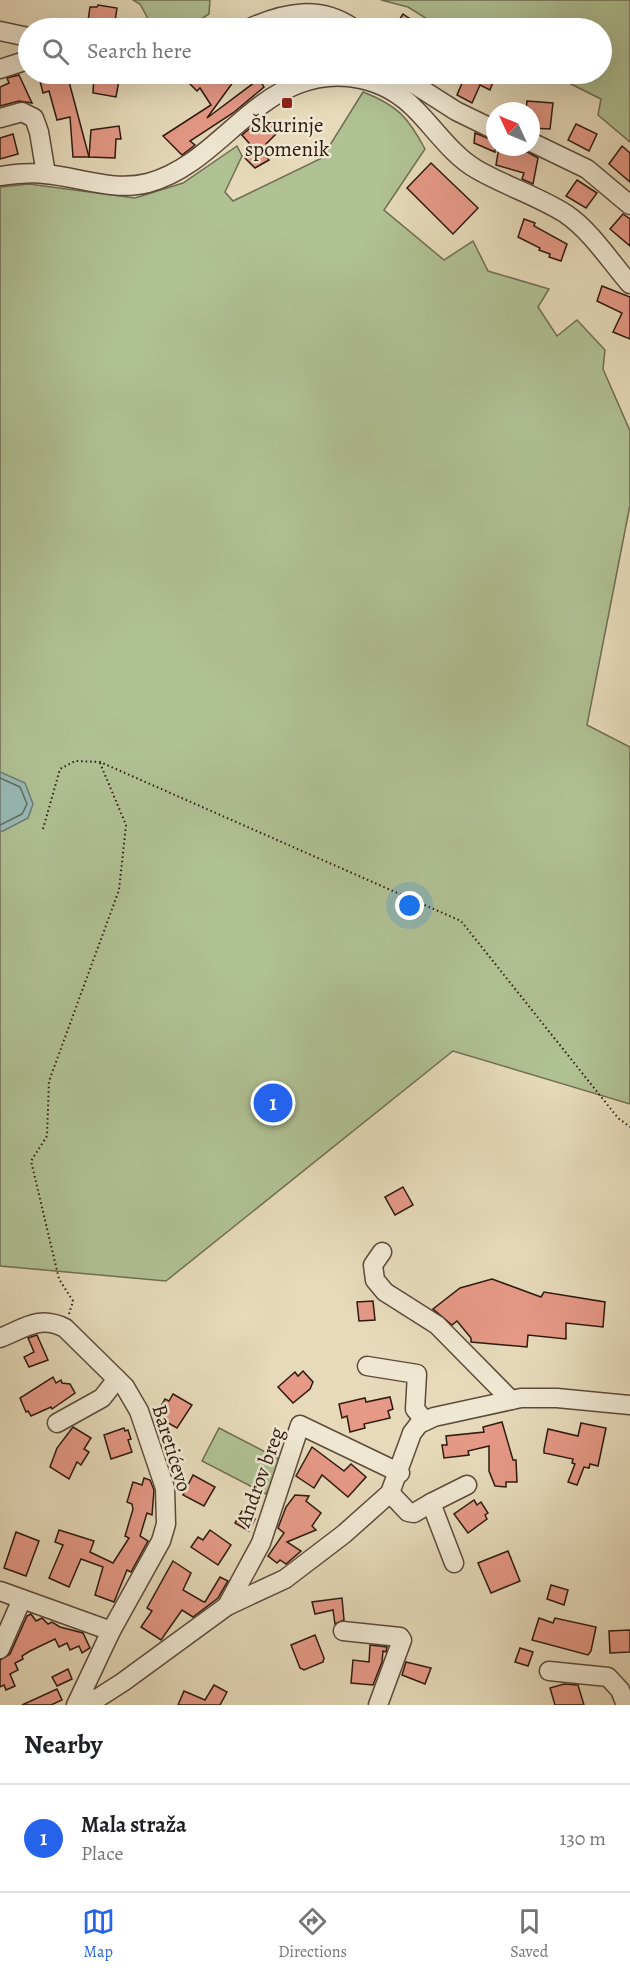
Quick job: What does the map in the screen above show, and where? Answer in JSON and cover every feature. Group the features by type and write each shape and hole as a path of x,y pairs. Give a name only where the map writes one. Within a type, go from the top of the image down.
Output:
{"street":[{"path":"298,18 314,13 332,18"},
{"path":"0,31 18,35"},
{"path":"0,69 18,63"},
{"path":"0,176 46,174 112,186 131,186 164,178 183,169 283,84"},
{"path":"386,84 407,100 455,153 476,169 549,212 586,230 622,280"},
{"path":"414,84 456,111 486,126"},
{"path":"0,118 22,112 34,118 42,146 46,174"},
{"path":"540,146 587,169 630,205"},
{"path":"382,1252 373,1264 375,1280 385,1292 437,1324 511,1400"},
{"path":"0,1338 40,1321 52,1322 65,1329"},
{"name":"Baretićevo","path":"65,1329 117,1379 139,1411 158,1465 167,1505 166,1524 161,1540 111,1631 77,1704"},
{"path":"368,1366 417,1374 415,1409 425,1421 511,1400 557,1398 630,1405"},
{"path":"57,1423 102,1398 117,1379"},
{"name":"Androv breg","path":"77,1704 98,1698 123,1682 227,1606 285,1579 390,1493 400,1473 412,1432 425,1421"},
{"name":"Androv breg","path":"227,1606 261,1543 300,1425 400,1473"},
{"path":"390,1493 408,1512 414,1513 467,1485"},
{"path":"431,1503 454,1563"},
{"path":"0,1591 111,1631"},
{"path":"0,1649 22,1599"},
{"path":"344,1631 400,1637 402,1640 378,1705"},
{"path":"549,1671 608,1677 620,1689 626,1705"}],"path":[{"path":"43,829 60,770 75,761 100,762 461,921 618,1118 630,1127"},
{"path":"65,1329 73,1301 58,1279 31,1161 47,1136 49,1081 118,890 126,825 100,762"}],"green space":[{"path":"133,0 210,0 209,14 203,18 148,18 140,4"},
{"path":"381,0 630,0 630,142 598,115 601,99 571,84 612,84 612,18 426,18 408,7"},
{"path":"363,92 385,102 400,113 413,128 425,149 384,210 444,260 473,241 488,271 549,289 538,307 557,336 577,320 605,350 603,369 630,431 630,505 587,725 630,747 630,1104 453,1051 166,1281 0,1266 0,187 29,184 135,198 183,183 237,146 242,156 225,192 233,201 322,158"},
{"path":"219,1428 283,1461 266,1494 202,1461"}],"water":[{"path":"0,772 25,783 33,804 28,818 3,831 0,831"}],"building":[{"path":"98,5 117,8 115,18 88,18 90,7"},
{"path":"18,75 18,84 23,84 32,103 19,101 0,106 0,87 9,83 7,78"},
{"path":"41,84 70,84 89,157 73,157 70,117 57,120 49,91 43,93"},
{"path":"93,84 118,84 116,97 93,93"},
{"path":"190,84 232,84 207,118 252,84 262,84 264,87 233,113 190,141 195,145 182,155 163,136 211,105 200,88 197,91"},
{"path":"462,84 492,84 490,90 480,85 472,103 457,95"},
{"path":"540,102 553,103 550,129 540,128"},
{"path":"260,120 265,126 269,123 277,133 266,144 268,146 262,152 269,160 255,168 245,158 255,150 242,135"},
{"path":"576,124 597,134 589,151 568,140"},
{"path":"119,126 121,139 116,139 115,158 89,157 91,130"},
{"path":"475,133 486,137 486,148 474,143"},
{"path":"13,134 18,154 0,159 0,138"},
{"path":"622,146 630,153 630,182 609,164"},
{"path":"498,156 534,156 538,158 533,184 522,179 524,173 496,165"},
{"path":"431,163 478,208 453,234 407,188"},
{"path":"577,180 597,193 586,208 566,196"},
{"path":"623,214 630,219 630,246 610,229"},
{"path":"524,219 535,223 534,226 567,244 561,261 549,257 550,254 518,237"},
{"path":"602,286 630,297 630,339 613,332 622,313 597,301"},
{"path":"403,1187 413,1205 395,1215 385,1197"},
{"path":"492,1279 541,1297 544,1292 605,1302 603,1327 566,1323 566,1339 528,1335 527,1347 471,1342 471,1338 457,1321 452,1325 433,1309 460,1288"},
{"path":"373,1301 375,1320 359,1321 357,1302"},
{"path":"37,1335 48,1360 29,1367 24,1357 34,1352 28,1338"},
{"path":"303,1371 313,1382 310,1389 293,1403 278,1387 295,1372 298,1376"},
{"path":"53,1377 56,1383 61,1380 62,1383 70,1384 75,1393 52,1409 51,1407 31,1416 28,1411 26,1412 20,1398"},
{"path":"173,1394 192,1405 177,1428 163,1420 166,1415 159,1410 165,1399 169,1401"},
{"path":"390,1397 393,1409 388,1411 390,1418 364,1424 365,1428 350,1432 347,1416 342,1418 339,1404 365,1398 366,1402"},
{"path":"502,1422 513,1460 516,1460 517,1482 506,1482 506,1487 495,1486 489,1471 489,1446 468,1451 469,1455 444,1458 442,1445 447,1445 446,1436 484,1432 483,1427"},
{"path":"581,1423 606,1428 598,1466 590,1464 589,1468 584,1467 577,1485 568,1482 575,1464 572,1463 573,1459 544,1453 544,1449 548,1429 578,1436"},
{"path":"73,1427 91,1438 84,1449 89,1452 81,1465 77,1462 69,1479 50,1467 57,1448"},
{"path":"124,1428 125,1431 128,1430 131,1439 128,1440 132,1452 111,1459 104,1435"},
{"path":"312,1447 344,1471 351,1464 366,1477 348,1497 322,1475 314,1488 296,1476"},
{"path":"193,1475 215,1487 204,1506 183,1495"},
{"path":"144,1478 150,1480 154,1490 152,1515 147,1513 140,1536 148,1541 131,1572 127,1570 114,1602 95,1595 103,1567 81,1559 69,1587 49,1578 63,1545 55,1542 59,1530 94,1541 90,1552 113,1563 129,1538 125,1536 133,1509 132,1504 127,1502 133,1482 142,1485"},
{"path":"295,1495 309,1496 306,1501 321,1513 312,1526 316,1530 287,1542 301,1551 286,1564 280,1560 277,1563 268,1556 284,1533 278,1528 286,1507"},
{"path":"474,1500 477,1505 481,1502 488,1513 485,1515 487,1519 468,1533 454,1514"},
{"path":"242,1511 255,1519 249,1531 235,1523"},
{"path":"210,1530 231,1545 218,1565 191,1547 198,1537 203,1540"},
{"path":"16,1532 39,1541 26,1576 4,1568"},
{"path":"508,1551 520,1581 491,1593 478,1563"},
{"path":"173,1561 191,1573 183,1590 202,1601 205,1602 220,1577 228,1581 218,1598 193,1617 182,1610 161,1640 141,1627 152,1611 147,1608"},
{"path":"551,1585 568,1590 564,1605 547,1599"},
{"path":"342,1598 344,1620 335,1624 333,1610 315,1614 312,1602"},
{"path":"31,1614 36,1621 42,1618 48,1624 52,1622 60,1627 83,1633 90,1648 82,1653 79,1646 70,1650 67,1643 59,1647 55,1639 30,1651 22,1656 23,1659 15,1663 18,1670 10,1674 15,1686 6,1690 4,1685 0,1687 0,1660 10,1654 27,1616"},
{"path":"539,1618 553,1623 555,1618 596,1627 591,1651 588,1655 532,1640"},
{"path":"630,1630 630,1652 610,1653 609,1631"},
{"path":"315,1635 324,1658 323,1662 304,1670 300,1668 291,1645"},
{"path":"370,1645 387,1647 386,1652 383,1651 382,1662 373,1685 351,1683 353,1660 369,1662"},
{"path":"520,1648 533,1652 528,1666 515,1662"},
{"path":"406,1662 431,1668 425,1684 402,1675"},
{"path":"68,1669 72,1679 57,1686 52,1677"},
{"path":"564,1684 578,1685 584,1705 555,1705 550,1688"},
{"path":"214,1685 227,1692 220,1705 178,1705 184,1691 205,1700"},
{"path":"57,1689 62,1700 51,1705 22,1705"}],"place":[{"name":"Škurinje spomenik","path":"287,103"},
{"name":"Mala straža","path":"273,1103"}]}
